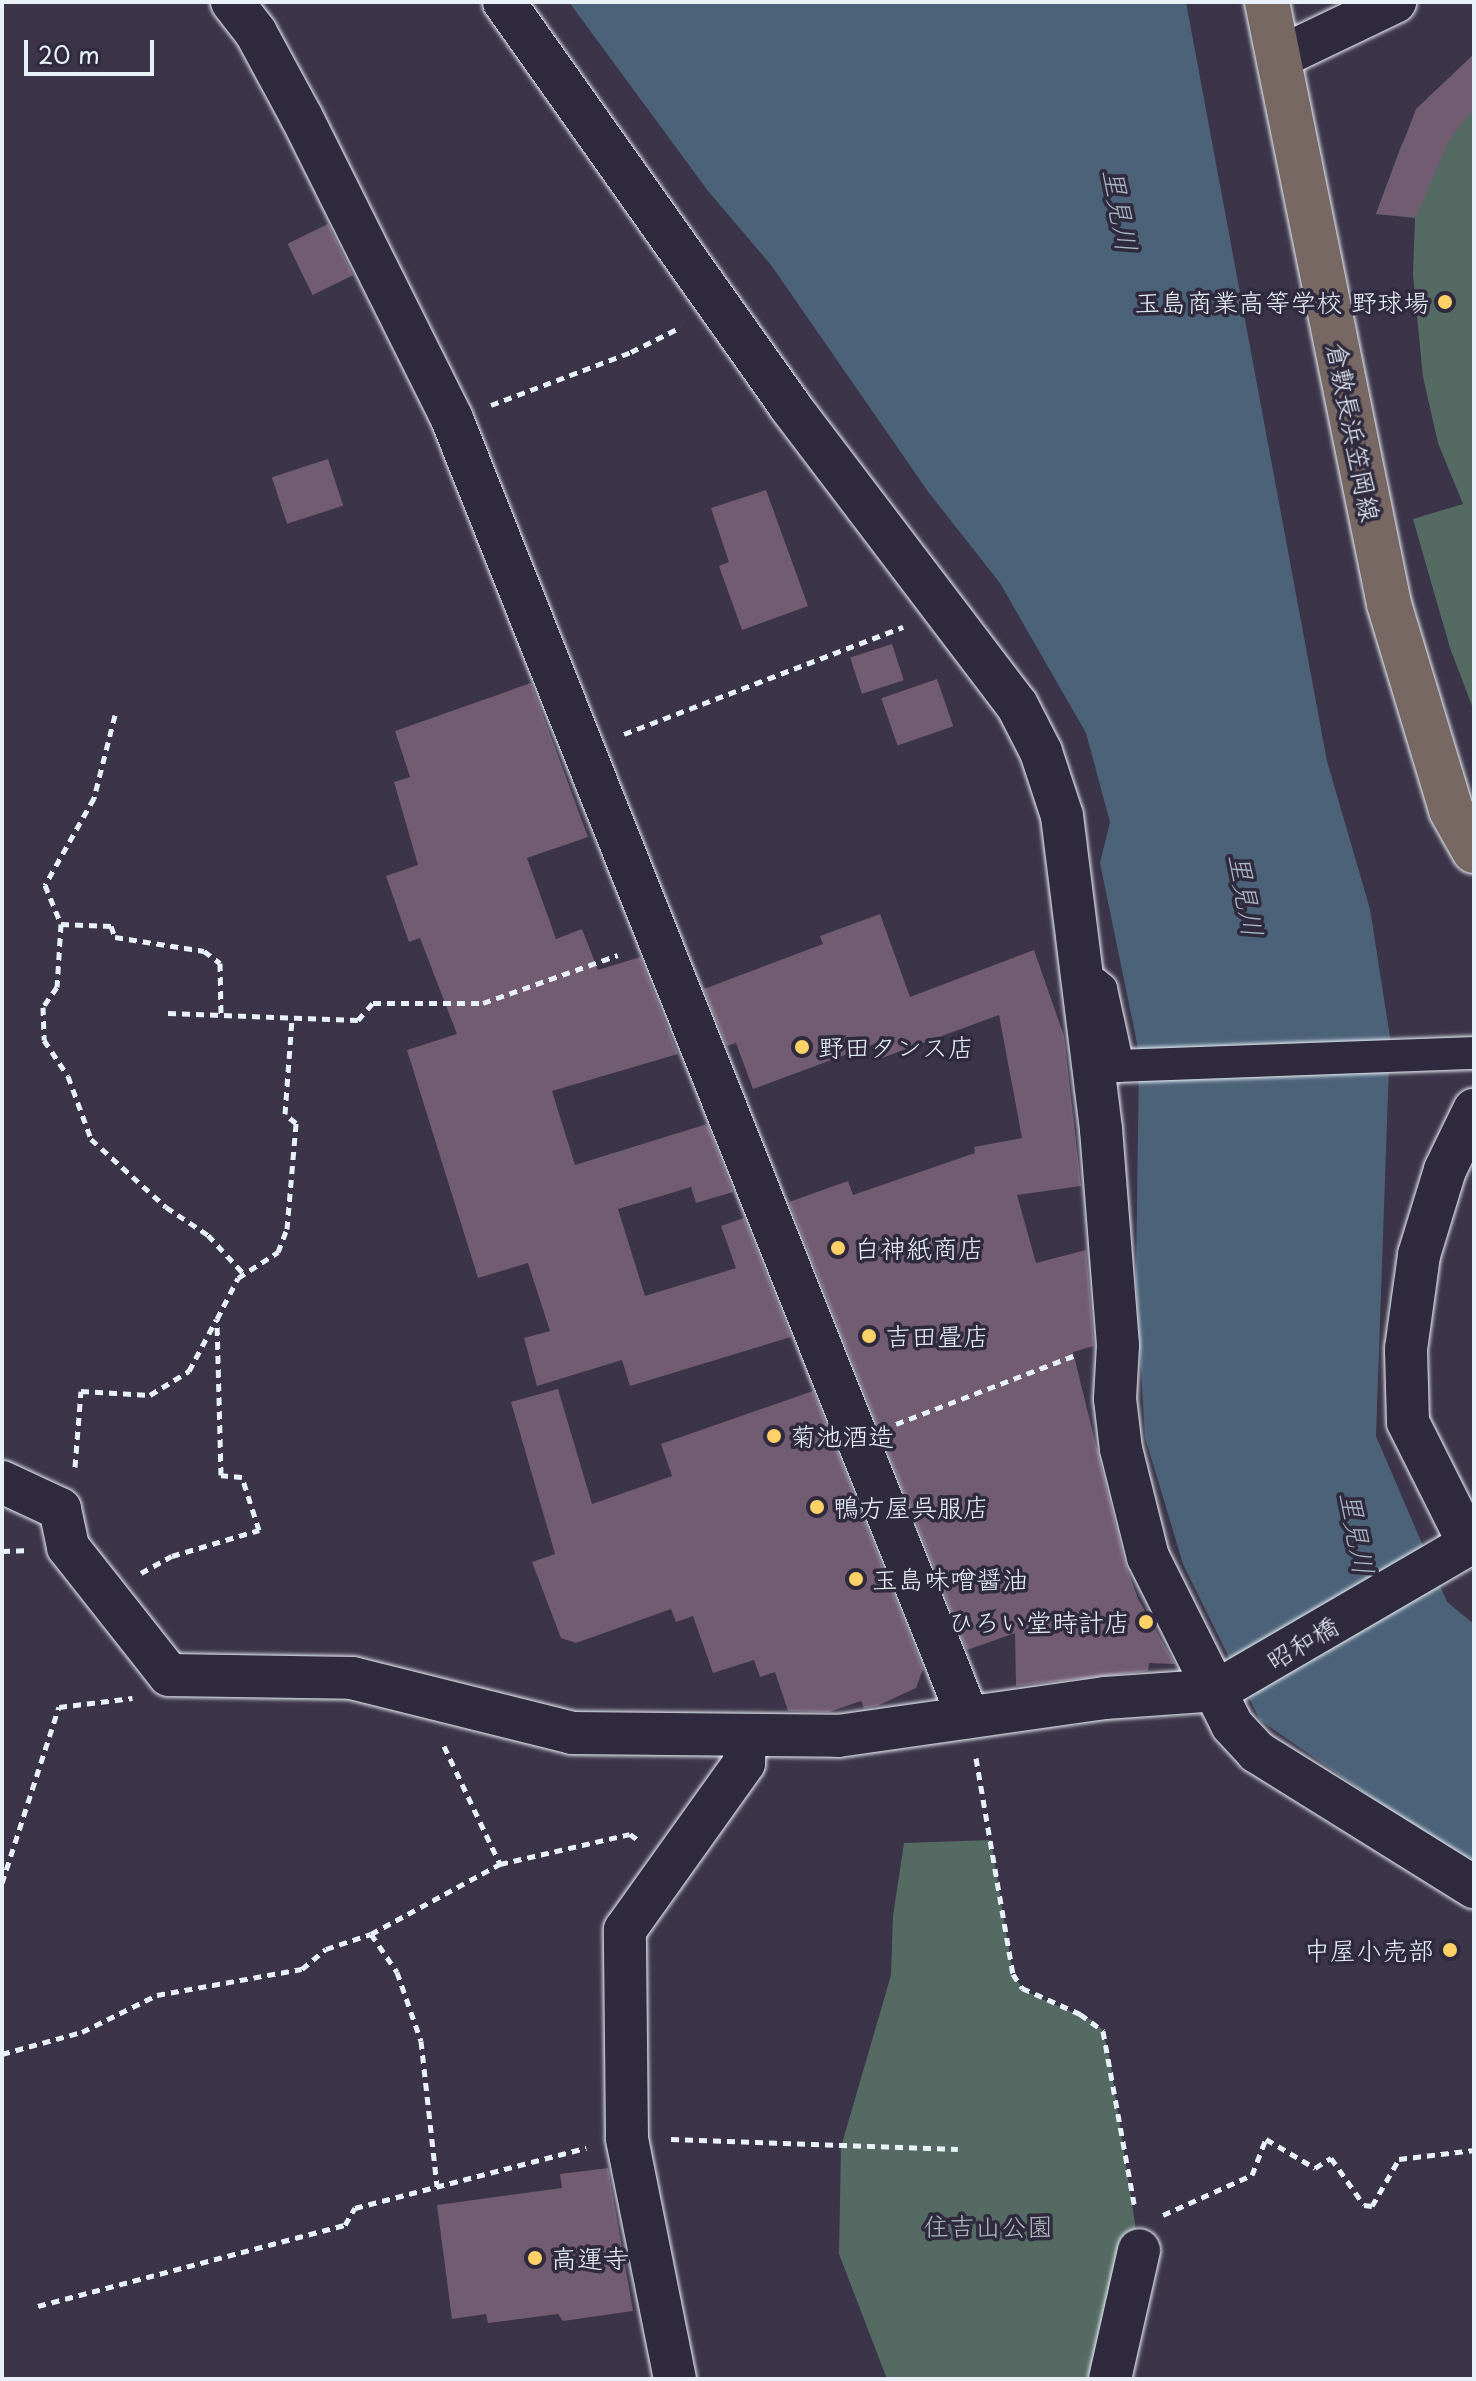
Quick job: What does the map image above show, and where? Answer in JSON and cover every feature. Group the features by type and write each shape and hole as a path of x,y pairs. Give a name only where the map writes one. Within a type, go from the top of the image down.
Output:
{"main road":[{"name":"倉敷長浜笠岡線","path":"1267,2 1389,604 1451,810 1474,851"}],"street":[{"path":"232,2 302,118 452,419 586,748 968,1717"},
{"path":"504,2 719,306 1017,705 1041,752 1062,816 1083,975 1106,1191 1118,1345 1115,1399 1134,1510 1148,1557 1228,1686 1232,1725 1257,1752 1474,1887"},
{"path":"1278,58 1395,2"},
{"path":"1083,975 1101,989 1118,1066 1112,1181 1106,1191"},
{"path":"1118,1066 1474,1053"},
{"path":"1463,1547 1408,1422 1406,1349 1419,1255 1445,1170 1474,1110"},
{"path":"2,1482 60,1509 68,1547 169,1675 352,1678 438,1702 572,1733 745,1738 838,1736 1105,1698 1228,1686"},
{"name":"昭和橋","path":"1228,1686 1463,1547"},
{"path":"675,2379 627,2138 625,1930 744,1763 745,1738"},
{"path":"1110,2379 1138,2238"}],"path":[{"path":"452,419 631,352 719,306"},
{"path":"586,748 945,611"},
{"path":"115,715 94,798 45,885 61,924 57,987 43,1007 44,1040 68,1076 91,1139 166,1207 208,1235 244,1274"},
{"path":"61,924 111,926 115,937 204,951 220,963 221,1016"},
{"path":"168,1013 358,1020 373,1003 483,1003 661,940"},
{"path":"60,1509 74,1486 81,1391 150,1395 189,1371 244,1274 278,1252 287,1229 296,1123 285,1114 292,1018"},
{"path":"103,1594 172,1556 259,1530 242,1477 221,1475 217,1319"},
{"path":"857,1439 1071,1357 1118,1345"},
{"path":"2,1883 59,1707 143,1696 169,1675"},
{"path":"438,1702 437,1730 500,1864"},
{"path":"968,1717 1013,1974 1022,1988 1080,2014 1103,2031 1138,2238 1252,2175 1266,2139 1315,2168 1331,2158 1364,2205 1372,2206 1399,2159 1474,2150"},
{"path":"2,2054 82,2032 157,1995 302,1969 326,1949 371,1934 500,1864 630,1834 672,1867"},
{"path":"371,1934 397,1972 421,2041 437,2186"},
{"path":"38,2306 345,2225 355,2208 627,2138 958,2149"}],"green space":[{"name":"玉島商業高等学校 野球場","path":"1474,55 1474,711 1450,648 1413,519 1463,504 1438,443 1423,377 1413,275 1415,218 1376,214 1401,146 1426,100"},
{"name":"住吉山公園","path":"991,1840 1013,1974 1022,1988 1037,1997 1094,2021 1103,2031 1110,2060 1139,2250 1110,2379 887,2379 839,2254 841,2147 891,1975 893,1916 904,1843"}],"water":[{"name":"里見川","path":"569,2 1186,2 1327,761 1370,909 1390,1037 1376,1436 1447,1602 1474,1624 1474,1868 1260,1720 1183,1564 1145,1437 1136,1281 1139,1053 1100,863 1110,822 1086,733 1000,583 929,493 771,265 708,191"}],"building":[{"path":"1474,54 1474,108 1448,142 1416,217 1376,214 1416,109"},
{"path":"328,224 353,275 313,295 288,244"},
{"path":"328,459 343,506 287,524 272,477"},
{"path":"766,490 808,606 742,630 719,566 729,562 711,508"},
{"path":"892,644 904,680 862,694 850,658"},
{"path":"937,679 953,726 897,745 881,698"},
{"path":"531,683 588,837 527,858 556,939 582,929 598,970 640,957 678,1054 552,1091 575,1165 707,1124 733,1192 696,1203 691,1187 618,1209 645,1296 736,1268 721,1226 744,1218 791,1337 630,1386 622,1360 537,1386 524,1338 550,1331 528,1263 478,1278 407,1050 457,1034 420,938 409,942 386,876 418,865 394,782 410,777 395,731"},
{"path":"880,914 910,997 1034,950 1064,1036 1081,1186 1017,1195 1036,1263 1086,1250 1094,1346 1073,1352 1125,1563 1138,1599 1175,1664 1149,1663 1148,1671 1016,1686 1015,1633 967,1650 789,1202 848,1181 853,1195 975,1153 974,1147 1022,1138 999,1015 882,1058 877,1043 753,1089 736,1043 727,1046 704,989 823,944 820,936"},
{"path":"558,1389 592,1504 672,1476 661,1444 813,1391 923,1669 916,1688 877,1706 864,1708 861,1701 829,1712 788,1711 775,1672 760,1677 754,1660 713,1673 693,1616 676,1622 671,1609 576,1643 561,1638 532,1562 555,1554 511,1402"},
{"name":"高運寺","path":"608,2168 633,2311 563,2321 558,2314 488,2323 486,2314 452,2319 437,2205 562,2188 560,2174"}],"place":[{"name":"玉島商業高等学校 野球場","path":"1445,302"},
{"name":"野田タンス店","path":"802,1047"},
{"name":"白神紙商店","path":"838,1248"},
{"name":"吉田畳店","path":"869,1336"},
{"name":"菊池酒造","path":"774,1436"},
{"name":"鴨方屋呉服店","path":"817,1507"},
{"name":"玉島味噌醤油","path":"856,1579"},
{"name":"ひろい堂時計店","path":"1146,1622"},
{"name":"中屋小売部","path":"1450,1950"},
{"name":"高運寺","path":"535,2258"}]}
